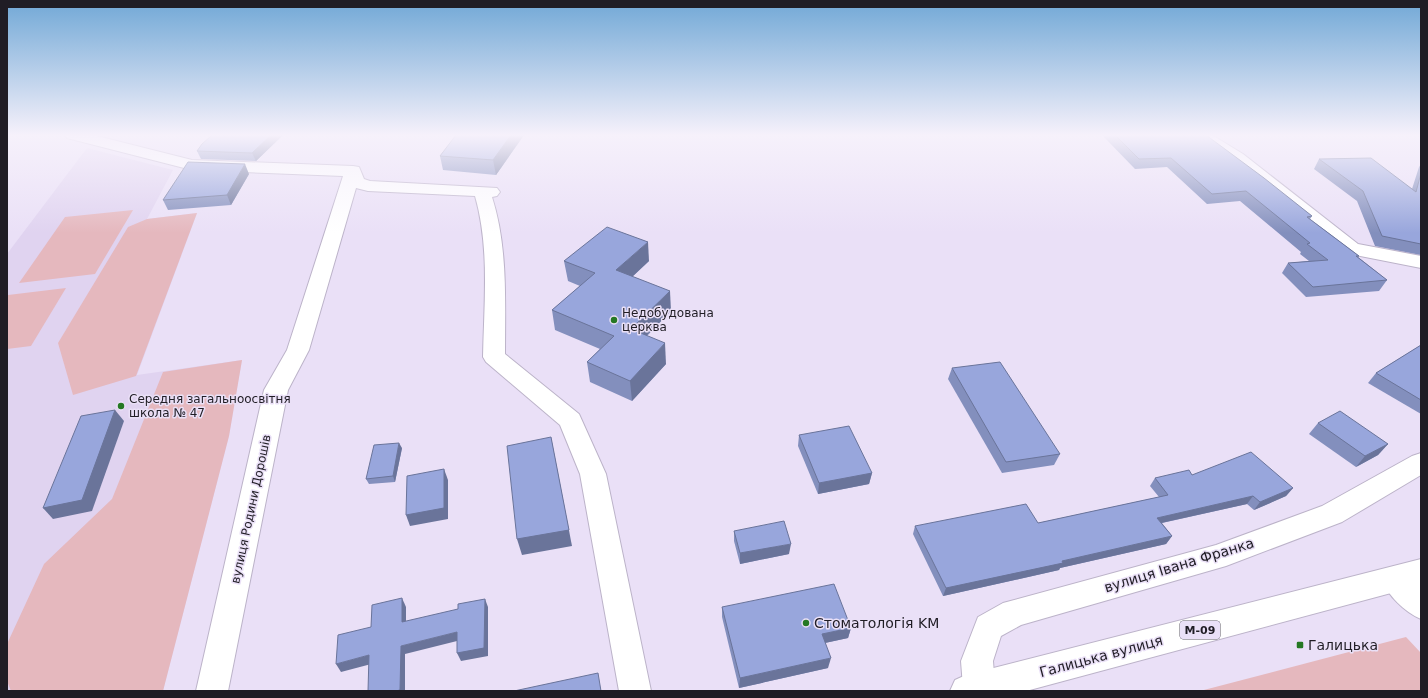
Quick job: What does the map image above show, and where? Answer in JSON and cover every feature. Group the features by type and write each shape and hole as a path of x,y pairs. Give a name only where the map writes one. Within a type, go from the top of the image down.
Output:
{"street":[{"path":"223,168 360,179 486,192 495,275 494,357 570,420 593,474 635,691"},
{"path":"1250,168 1352,249 1421,262"},
{"name":"вулиця Родини Дорошів","path":"212,691 276,390 298,350 360,179"},
{"name":"вулиця Івана Франка","path":"973,689 977,661 988,627 1014,613 1223,554 1332,514 1421,463"},
{"path":"1408,576 1421,604"},
{"name":"Галицька вулиця","path":"973,689 1408,576"}],"shaded area":[{"name":"Середня загальноосвітня школа № 47","path":"72,168 164,168 173,170 147,219 197,213 137,375 242,360 229,436 163,691 7,691 7,254"},
{"path":"133,210 95,274 19,283 65,217"},
{"path":"197,213 136,376 73,395 58,343 128,227 147,219"},
{"path":"66,288 31,346 7,349 8,295"},
{"path":"242,360 229,436 163,691 11,691 7,681 7,644 44,564 112,499 163,372"},
{"path":"1406,637 1421,653 1421,691 1200,691"}],"building":[{"path":"184,168 243,168 227,195 163,200"},
{"path":"1182,168 1250,168 1312,216 1307,217 1359,256 1356,256 1387,280 1313,287 1288,263 1328,260 1307,244 1310,243 1246,191 1212,194"},
{"path":"1331,168 1384,168 1416,192 1421,173 1421,244 1382,236 1363,191"},
{"name":"Недобудована церква","path":"607,227 648,242 616,270 670,291 631,329 665,343 630,381 587,362 614,336 552,310 595,273 564,261"},
{"path":"1421,345 1421,400 1376,373"},
{"path":"1000,362 1060,454 1006,462 952,368"},
{"path":"115,410 82,500 43,508 81,416"},
{"path":"1340,411 1388,444 1365,456 1318,423"},
{"path":"849,426 872,473 819,483 799,435"},
{"path":"551,437 569,530 517,539 507,446"},
{"path":"399,443 393,476 366,479 374,445"},
{"path":"1251,452 1293,488 1260,502 1253,496 1157,518 1172,536 1062,561 1063,563 946,588 915,526 1026,504 1038,523 1168,495 1155,478 1189,470 1192,475"},
{"path":"444,469 444,508 406,515 407,476"},
{"path":"784,521 791,544 740,553 734,531"},
{"path":"834,584 851,628 822,634 831,658 740,678 722,607"},
{"path":"402,598 402,622 458,609 458,604 485,599 484,648 457,653 457,632 401,646 400,690 368,691 369,655 336,664 338,635 371,627 372,605"},
{"path":"598,673 601,691 514,691"}],"place":[{"name":"Недобудована церква","path":"614,320"},
{"name":"Середня загальноосвітня школа № 47","path":"121,406"},
{"name":"Стоматологія KM","path":"806,623"},
{"name":"Галицька","path":"1300,645"}]}
